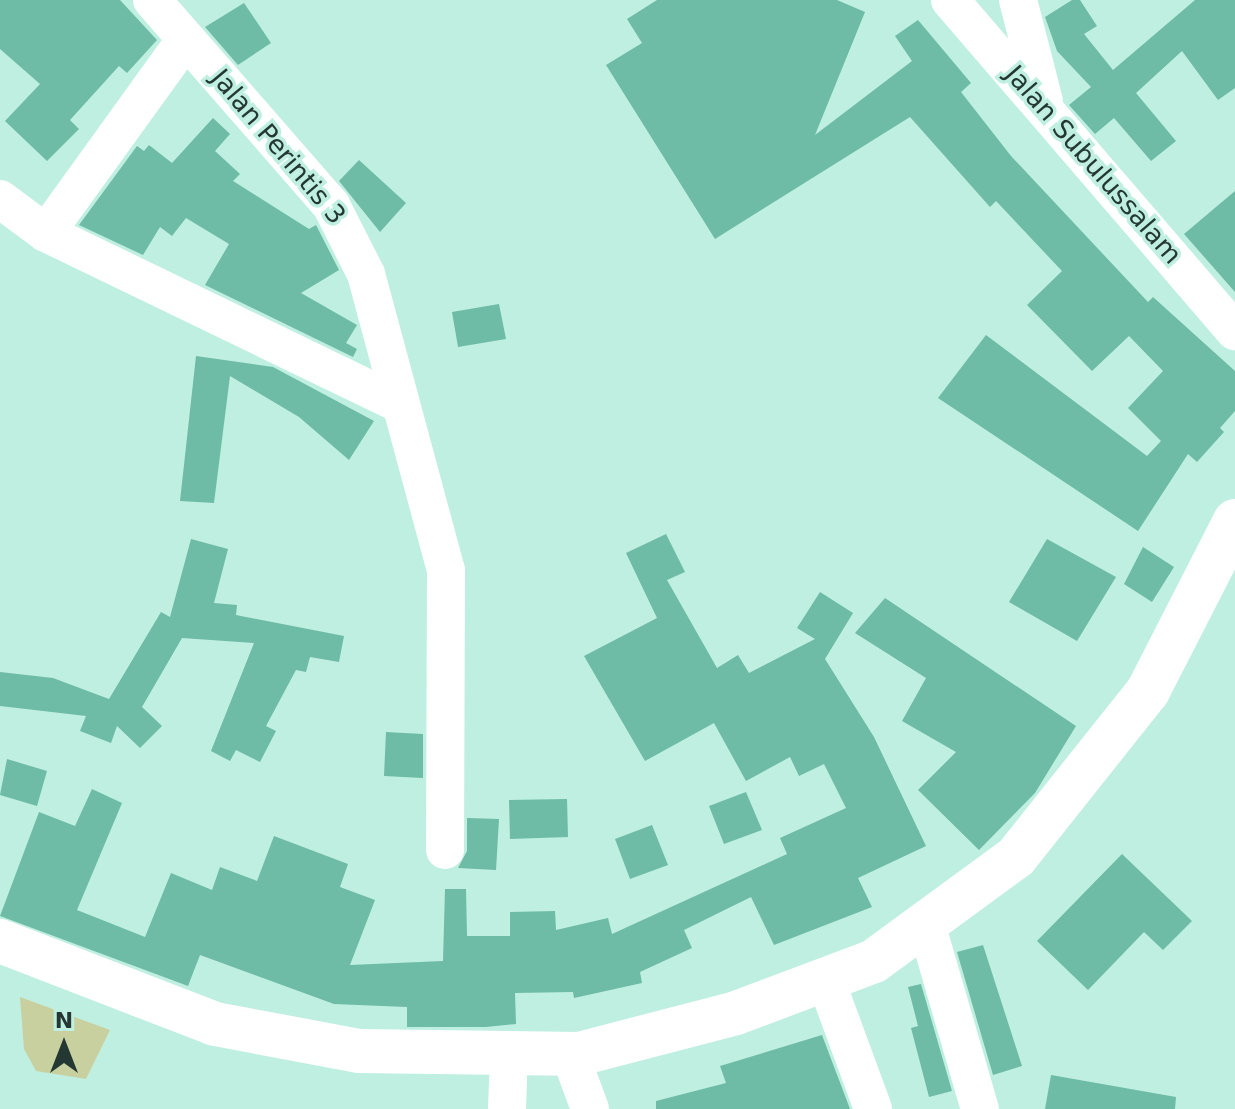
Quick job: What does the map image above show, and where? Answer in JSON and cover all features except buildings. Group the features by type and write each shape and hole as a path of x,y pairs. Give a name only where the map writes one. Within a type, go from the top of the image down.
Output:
{"highway":[{"path":"0,969 134,1009 323,1047 574,1055 672,1033 826,981 927,927 1016,857 1106,752 1148,691 1235,521"},
{"path":"0,941 134,1009 185,1042 335,1073 508,1094 574,1055"}],"street":[{"name":"Jalan Perintis 3","path":"152,0 353,240 446,570 445,850"},
{"name":"Jalan Subulussalam","path":"950,0 1235,331"},
{"path":"1028,3 1046,108"},
{"path":"46,233 186,39"},
{"path":"0,199 46,233 397,403"},
{"path":"927,927 980,1109"},
{"path":"826,981 873,1109"},
{"path":"574,1055 590,1109"}],"green space":[{"path":"20,997 110,1030 86,1079 36,1071 24,1049"}]}
